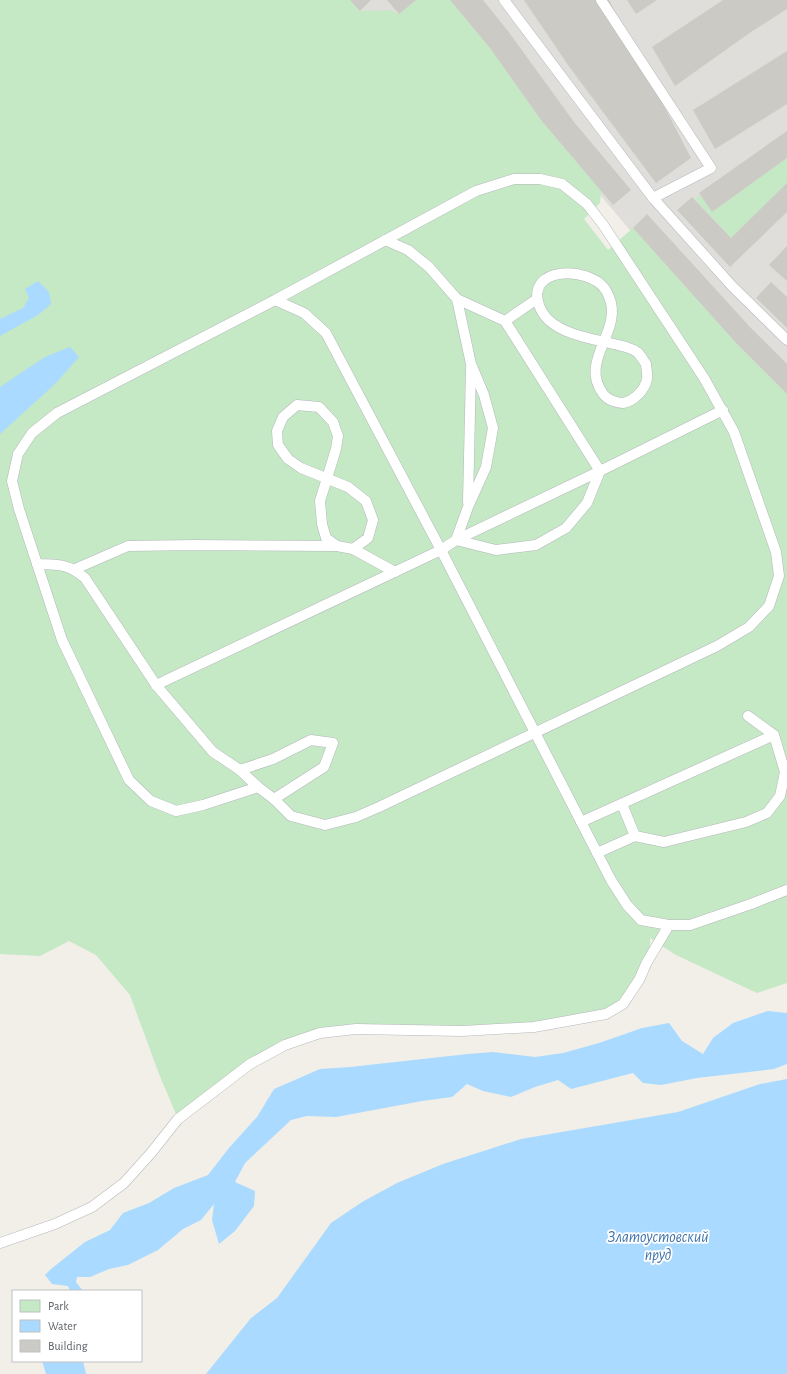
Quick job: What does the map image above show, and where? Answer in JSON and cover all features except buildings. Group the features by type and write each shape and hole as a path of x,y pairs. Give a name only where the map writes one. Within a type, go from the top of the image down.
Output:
{"lane":[{"path":"504,0 653,198 732,286 787,340"},
{"path":"601,0 711,168 653,198"},
{"path":"37,564 61,565 75,569 85,578 156,685 213,752 240,770 291,816 325,825 356,817 379,807 717,646 749,627 769,606 779,576 776,552 734,432 704,378 604,226 587,204 562,184 540,180 514,179 476,191 275,300 57,413 32,433 18,454 12,481 19,509 37,564 62,640 129,780 151,801 176,811 203,805 258,787"},
{"path":"385,240 408,250 429,267 457,299 505,321 600,471"},
{"path":"604,342 596,362 595,373 598,388 606,397 618,403 630,402 641,392 647,379 646,364 633,349 628,347 604,342 585,338 553,324 541,312 537,300 539,289 544,280 558,273 576,273 590,277 605,289 612,304 611,322 604,342"},
{"path":"456,540 468,507 486,467 493,428 484,395 471,364 457,299"},
{"path":"275,300 304,313 326,333 441,550 611,880 623,899 640,920 669,925 690,925 787,890"},
{"path":"505,321 537,300"},
{"path":"468,507 471,364"},
{"path":"337,546 326,538 322,524 320,501 327,477 336,449 338,436 333,422 319,407 297,405 283,417 277,431 278,445 288,459 301,468 327,477 348,487 366,501 373,520 368,538 354,549"},
{"path":"156,685 441,550 456,540 723,410"},
{"path":"456,540 496,550 536,545 566,528 587,503 600,471"},
{"path":"75,569 128,546 337,546 354,549 395,572"},
{"path":"597,853 635,836 664,842 746,822 767,813 780,796 785,772 774,734 748,716"},
{"path":"580,822 774,734"},
{"path":"240,770 273,759 311,740 333,743 324,768 274,800"},
{"path":"622,804 635,836"},
{"path":"0,1243 54,1224 92,1207 124,1183 151,1153 178,1119 250,1064 285,1045 320,1033 356,1029 462,1031 534,1027 606,1014 623,1004 639,980 647,962 669,925"}],"shaded area":[{"path":"345,0 432,0 383,32"},
{"path":"435,0 787,0 787,408 734,353"}],"green space":[{"path":"0,0 350,0 360,11 390,10 399,14 416,0 450,0 490,48 541,120 601,191 600,203 584,219 608,250 633,228 737,344 787,394 787,983 757,993 676,955 650,938 651,968 639,980 623,1004 606,1014 534,1027 356,1029 285,1045 178,1119 159,1074 130,995 96,955 69,941 40,956 0,954"},
{"path":"787,158 787,183 731,238 695,199 700,195 712,212"}],"water":[{"path":"38,281 49,292 51,304 38,315 0,336 0,319 23,308 29,298 25,289"},
{"path":"70,347 79,357 55,384 0,434 0,387 45,357"},
{"path":"768,1011 787,1013 787,1064 774,1069 697,1078 661,1085 643,1083 633,1073 571,1089 558,1080 535,1087 511,1097 483,1091 467,1084 452,1097 336,1117 307,1116 291,1120 245,1163 235,1182 255,1191 254,1206 235,1231 219,1244 212,1220 214,1204 201,1220 183,1229 158,1250 128,1265 109,1269 90,1277 77,1277 76,1282 82,1290 70,1290 68,1286 52,1284 45,1275 85,1242 110,1230 123,1213 149,1203 174,1188 208,1175 229,1148 257,1117 274,1089 320,1069 493,1052 535,1057 563,1053 599,1043 642,1028 669,1023 682,1041 703,1054 713,1038 733,1023"},
{"name":"Златоустовский пруд","path":"787,1079 787,1374 206,1374 251,1318 277,1298 331,1223 362,1202 397,1183 443,1164 521,1139 678,1112 760,1084"},
{"path":"42,1362 83,1362 86,1374 46,1374"}]}
